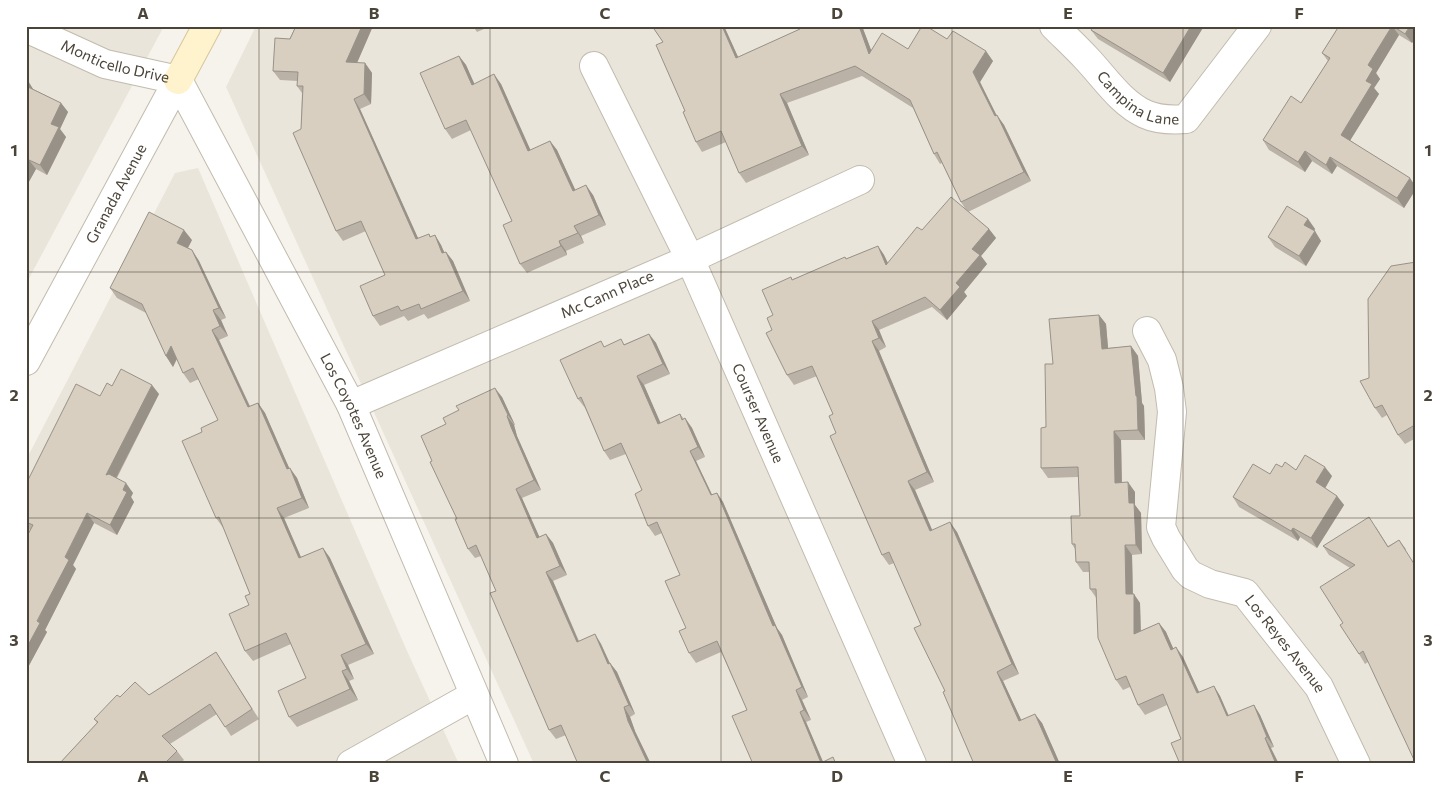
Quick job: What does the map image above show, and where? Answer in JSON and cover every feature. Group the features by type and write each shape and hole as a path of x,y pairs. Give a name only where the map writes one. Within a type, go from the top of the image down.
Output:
{"street":[{"name":"Granada Avenue","path":"26,361 207,26"},
{"name":"Campina Lane","path":"1054,26 1087,59 1113,89 1134,108 1147,115 1172,120 1186,119 1257,26"},
{"name":"Monticello Drive","path":"26,28 106,64 178,80"},
{"name":"Courser Avenue","path":"594,66 690,259 912,764"},
{"name":"Los Coyotes Avenue","path":"178,80 351,405 504,764"},
{"name":"Mc Cann Place","path":"351,405 690,259 860,180"},
{"name":"Los Reyes Avenue","path":"1147,332 1162,360 1169,388 1172,412 1161,527 1166,538 1185,569 1191,575 1210,584 1246,593 1319,687 1356,764"},
{"path":"351,764 474,695"}],"shaded area":[{"path":"26,26 164,26 26,284"},
{"path":"256,26 1416,26 1416,764 534,764 226,87"},
{"path":"198,168 407,651 459,764 26,764 26,460 175,173"}],"building":[{"path":"296,26 362,26 346,62 365,63 364,94 354,99 416,239 429,234 430,237 435,235 442,253 446,252 463,291 421,309 419,304 401,311 398,306 373,316 360,286 385,275 361,221 336,231 293,133 301,129 303,86 297,86 298,72 273,71 275,38 290,39"},
{"path":"652,26 722,26 736,58 800,29 799,26 859,26 869,54 882,33 908,49 922,26 926,26 947,39 953,31 986,51 973,72 995,116 997,115 1024,172 961,202 937,152 934,154 910,100 855,66 780,94 802,146 739,173 721,131 696,142 683,112 685,111 656,45 663,42"},
{"path":"1092,26 1191,26 1163,73 1091,30"},
{"path":"1339,26 1392,26 1368,65 1373,69 1366,81 1372,84 1341,135 1410,178 1397,198 1330,157 1326,165 1305,151 1298,162 1263,140 1291,96 1301,103 1330,58 1322,53"},
{"path":"1393,26 1410,26 1405,34"},
{"path":"459,56 472,85 494,74 528,151 550,141 573,191 586,185 599,215 574,226 578,233 559,241 561,246 520,264 503,225 512,221 466,120 445,129 420,73"},
{"path":"26,86 61,103 51,124 59,127 40,165 29,160 26,165"},
{"path":"951,197 989,229 972,249 980,255 956,283 960,287 940,310 925,297 872,321 879,338 872,341 927,472 908,481 930,531 950,522 1012,664 997,672 1019,721 1035,714 1057,764 974,764 943,692 945,691 914,628 921,625 889,552 882,555 830,436 836,433 829,416 833,414 812,366 787,375 766,333 772,330 767,318 773,315 762,290 791,277 792,280 845,257 846,259 878,246 886,265 917,227 922,230"},
{"path":"1287,206 1308,219 1304,225 1315,231 1299,256 1268,237"},
{"path":"149,212 184,230 177,243 192,250 219,308 213,310 220,326 212,330 248,407 258,403 287,469 290,468 302,498 277,508 299,558 323,548 366,644 341,655 347,669 342,671 350,689 289,717 278,691 306,678 286,633 245,651 229,614 249,605 245,596 250,594 219,517 216,518 182,441 202,432 201,428 218,420 193,368 183,373 171,346 166,356 142,304 110,288"},
{"path":"1416,262 1416,431 1413,426 1398,435 1382,405 1375,408 1360,381 1369,378 1368,299 1391,266"},
{"path":"1099,315 1102,349 1131,346 1137,396 1138,430 1114,431 1115,483 1128,482 1129,503 1134,503 1136,545 1125,545 1126,594 1134,594 1134,634 1159,623 1171,650 1176,647 1197,693 1214,686 1227,716 1254,705 1276,764 1180,764 1171,743 1181,739 1163,694 1138,705 1126,676 1116,680 1098,638 1096,589 1090,589 1089,562 1076,562 1075,544 1072,544 1071,516 1080,516 1078,467 1041,468 1041,428 1046,427 1045,364 1053,364 1049,319"},
{"path":"649,334 663,364 637,376 658,424 680,414 682,420 685,418 698,447 690,451 711,495 717,493 773,626 775,625 802,687 796,690 804,710 800,712 821,763 833,757 836,764 753,764 732,716 747,710 717,641 689,653 679,631 686,628 665,581 680,575 657,522 648,526 635,494 642,490 621,443 604,451 581,397 578,399 560,360 601,341 604,347 621,339 624,345"},
{"path":"121,369 152,385 106,475 109,474 126,483 123,490 127,492 110,525 87,513 65,557 69,560 37,621 40,623 26,649 26,538 33,525 26,522 26,484 76,384 100,396 107,383 112,386"},
{"path":"495,388 534,480 516,489 537,538 546,534 560,566 546,572 577,642 595,634 629,705 624,707 628,721 648,764 578,764 561,725 549,730 490,593 496,591 476,545 468,549 455,519 457,519 430,462 432,461 421,436 446,424 443,418 459,410 456,406"},
{"path":"1305,455 1325,467 1316,482 1337,496 1311,538 1293,528 1291,531 1233,497 1253,464 1270,474 1276,464 1282,467 1285,462 1296,470"},
{"path":"1369,517 1388,547 1399,540 1416,567 1416,764 1363,651 1359,654 1340,625 1343,623 1320,587 1355,565 1323,546"},
{"path":"216,652 252,709 225,727 210,704 162,736 177,751 164,764 59,764 98,722 94,719 117,695 120,697 135,682 149,695"}]}
